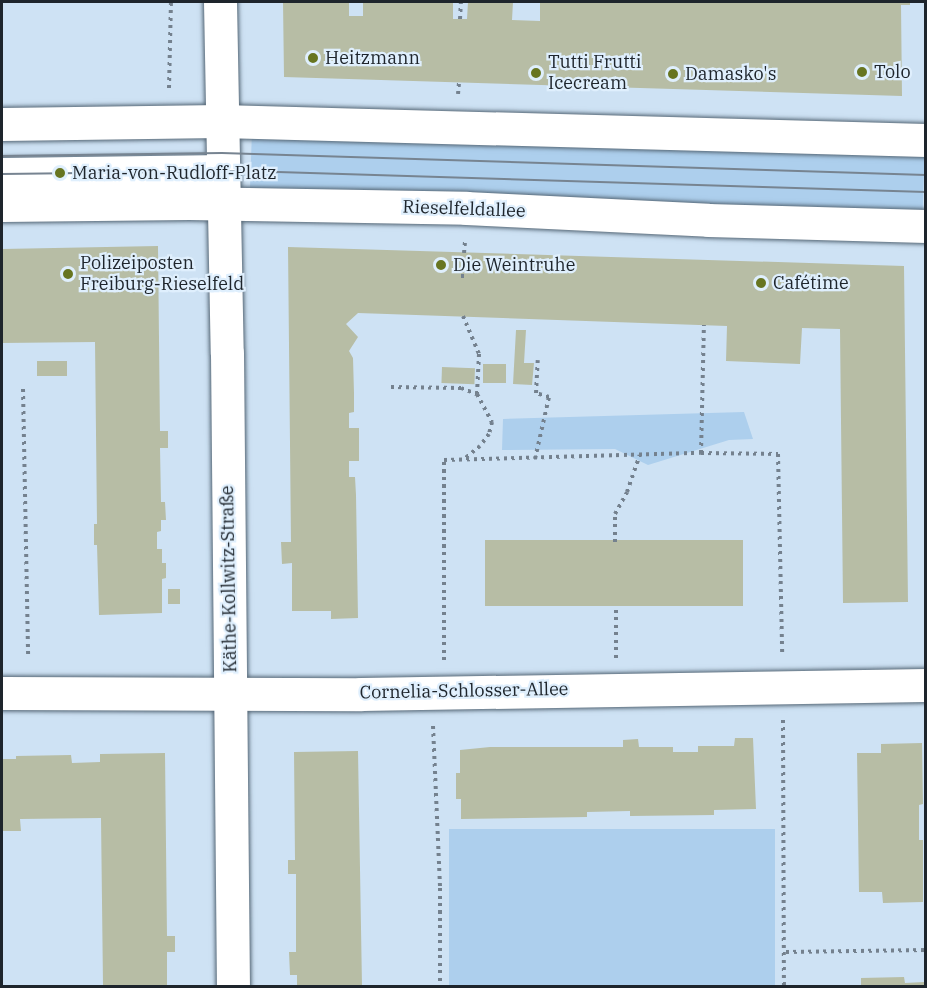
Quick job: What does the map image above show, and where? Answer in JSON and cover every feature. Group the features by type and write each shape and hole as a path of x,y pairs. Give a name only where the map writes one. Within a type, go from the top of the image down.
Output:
{"street":[{"name":"Käthe-Kollwitz-Straße","path":"220,2 233,987"},
{"path":"2,124 168,122 222,148"},
{"path":"2,156 222,148 926,140"},
{"path":"2,174 222,148"},
{"name":"Rieselfeldallee","path":"2,205 224,204 466,208 708,220 926,226"},
{"name":"Cornelia-Schlosser-Allee","path":"15,693 230,694 926,685"}],"path":[{"path":"168,122 171,2"},
{"path":"460,19 461,2"},
{"path":"463,316 479,354 477,394 492,422 489,434 480,446 463,459"},
{"path":"701,453 704,325"},
{"path":"534,459 549,397 536,393 538,360"},
{"path":"391,387 461,388 477,394"},
{"path":"15,693 23,389"},
{"path":"440,987 438,692 444,460 701,453 778,454 786,952 784,987"},
{"path":"615,542 615,514 627,492 640,455"},
{"path":"616,608 616,688"},
{"path":"786,952 926,950"}],"shaded area":[{"path":"252,131 925,154 922,216 250,193"},
{"path":"744,412 753,439 729,440 648,465 615,449 502,450 503,419"},
{"path":"449,829 775,829 775,986 449,986"},
{"path":"2,886 3,986 2,986"}],"building":[{"path":"283,2 349,2 349,16 363,16 363,2 453,2 453,19 467,19 468,2 513,2 512,20 540,21 540,2 910,2 910,5 901,5 902,96 284,77"},
{"path":"158,246 160,431 168,431 168,448 160,448 161,502 165,502 166,520 161,520 161,531 157,532 157,549 162,549 162,563 166,563 166,578 162,579 162,613 99,615 97,545 94,545 94,524 97,524 95,342 2,343 2,249"},
{"path":"288,247 904,266 908,602 843,603 840,329 802,328 800,364 726,361 727,326 358,313 346,324 358,337 349,351 353,358 354,412 349,413 349,428 359,428 359,461 349,461 349,477 355,477 358,618 331,619 331,611 292,611 292,563 282,564 281,542 291,542"},
{"path":"516,330 526,330 524,363 534,363 532,385 513,384"},
{"path":"37,361 67,361 67,376 37,376"},
{"path":"483,364 506,364 506,383 483,383"},
{"path":"442,367 475,368 474,384 441,383"},
{"path":"485,540 743,540 743,606 485,606"},
{"path":"168,589 180,589 180,604 168,604"},
{"path":"735,738 753,738 756,809 714,810 714,815 630,816 630,811 587,812 587,817 461,819 461,799 456,799 456,773 460,773 460,750 490,747 623,747 623,740 638,739 639,747 673,747 673,752 698,752 698,746 734,746"},
{"path":"922,743 923,804 919,805 919,840 923,840 923,902 883,903 882,892 859,892 857,753 881,753 881,744"},
{"path":"358,751 362,986 297,986 297,975 290,975 289,952 296,952 296,874 288,874 288,860 295,860 294,752"},
{"path":"165,753 167,936 175,936 175,952 167,952 167,986 103,986 101,818 20,819 21,831 2,831 2,759 16,759 16,756 71,755 72,763 100,762 100,754"},
{"path":"904,977 905,983 924,982 924,986 861,986 861,978"}],"tram line":[{"path":"2,156 222,153 926,175"},
{"path":"2,174 246,171 926,192"}],"place":[{"name":"Heitzmann","path":"313,58"},
{"name":"Tolo","path":"862,72"},
{"name":"Tutti Frutti Icecream","path":"536,73"},
{"name":"Damasko's","path":"673,74"},
{"name":"Maria-von-Rudloff-Platz","path":"60,173"},
{"name":"Die Weintruhe","path":"441,265"},
{"name":"Polizeiposten Freiburg-Rieselfeld","path":"68,274"},
{"name":"Cafétime","path":"761,283"}]}
